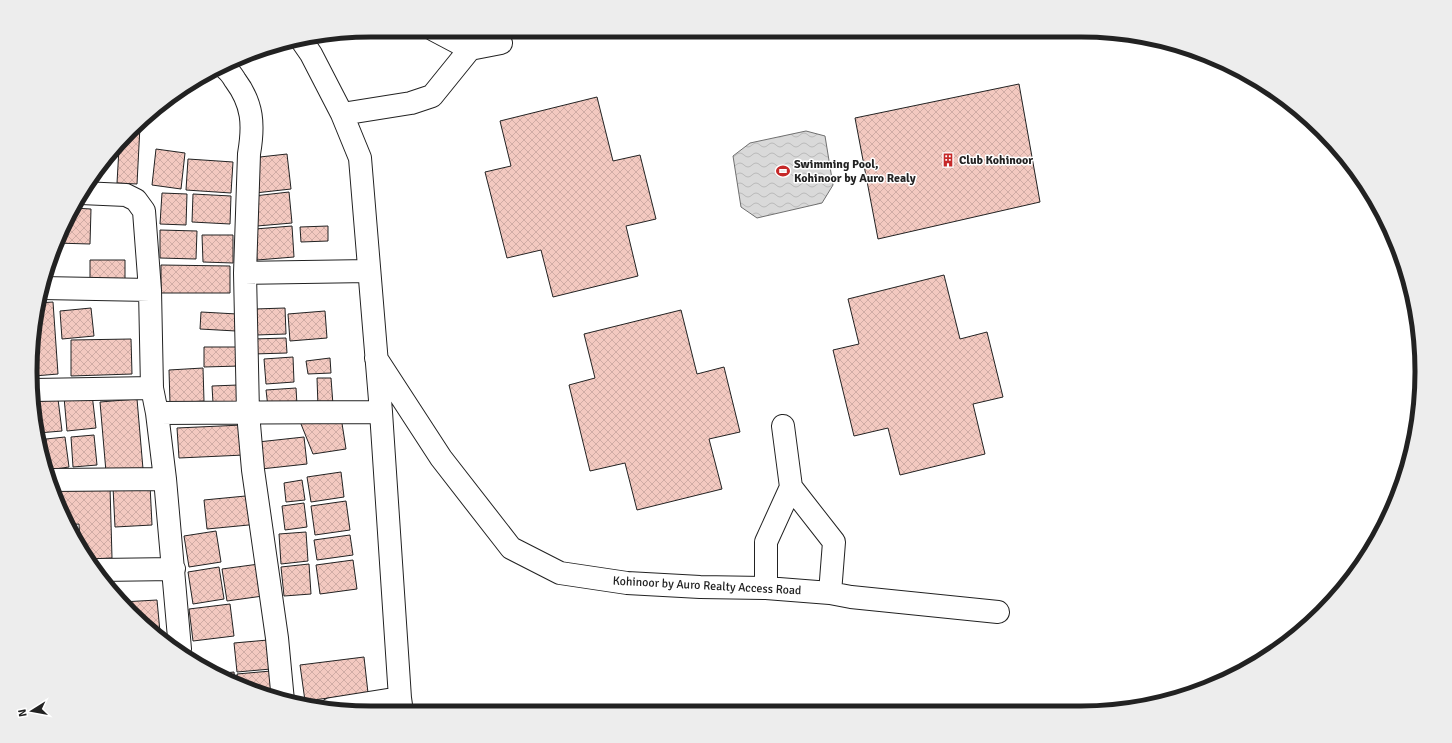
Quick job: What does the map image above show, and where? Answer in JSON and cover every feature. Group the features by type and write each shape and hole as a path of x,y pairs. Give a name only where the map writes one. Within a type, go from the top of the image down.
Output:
{"street":[{"path":"447,37 470,49 501,43"},
{"path":"304,44 311,54 342,114 360,158 363,178 401,705 384,706"},
{"path":"342,114 412,103 432,96 470,49"},
{"path":"226,70 248,100 251,115 251,139 248,154 245,273 248,413 253,470 277,638 282,694"},
{"path":"89,193 126,195 136,200 144,210 150,290 152,388 157,413 165,479 180,645"},
{"path":"245,273 369,271"},
{"path":"47,288 150,290"},
{"name":"Kohinoor by Auro Realty Access Road","path":"376,358 441,458 511,548 560,573 627,583 700,587 766,588 830,593 851,597 998,612"},
{"path":"38,390 152,388"},
{"path":"157,413 381,412"},
{"path":"782,426 791,487 834,542 830,593"},
{"path":"55,480 165,479"},
{"path":"766,588 766,542 791,487"},
{"path":"102,570 174,569"}],"water":[{"name":"Swimming Pool, Kohinoor by Auro Realy","path":"806,131 825,136 833,185 822,203 757,218 741,207 733,156 750,143"}],"building":[{"name":"Club Kohinoor","path":"1019,84 1040,202 878,239 855,118"},
{"path":"597,97 613,161 640,155 656,219 626,226 638,276 553,297 541,250 507,258 485,172 511,166 500,121"},
{"path":"140,131 137,184 117,183 119,153"},
{"path":"156,149 185,153 181,189 152,185"},
{"path":"287,154 291,189 255,193 251,158"},
{"path":"188,159 233,162 231,193 186,190"},
{"path":"289,192 292,223 257,226 254,196"},
{"path":"162,193 187,194 186,225 160,224"},
{"path":"193,194 231,196 230,224 192,222"},
{"path":"80,208 91,209 90,244 62,243"},
{"path":"292,226 294,257 257,260 255,229"},
{"path":"328,226 328,241 301,242 300,227"},
{"path":"160,230 197,231 196,259 160,258"},
{"path":"202,235 233,235 233,263 203,262"},
{"path":"90,260 125,260 125,280 90,280"},
{"path":"161,265 230,266 230,293 161,293"},
{"path":"944,275 960,339 987,332 1003,397 973,404 985,454 900,475 888,428 854,436 833,350 859,344 848,299"},
{"path":"53,302 58,374 37,376 38,350 44,303"},
{"path":"91,308 94,336 62,339 60,311"},
{"path":"285,308 286,334 256,335 255,309"},
{"path":"681,310 697,374 724,367 740,432 709,439 722,489 637,510 625,463 590,471 569,385 595,378 584,334"},
{"path":"325,311 327,338 290,341 288,314"},
{"path":"201,312 237,314 236,331 200,329"},
{"path":"286,338 287,353 253,354 253,339"},
{"path":"131,339 132,374 71,376 71,340"},
{"path":"204,347 240,347 240,366 204,367"},
{"path":"293,357 294,382 266,384 264,359"},
{"path":"330,358 331,373 308,374 306,361"},
{"path":"203,368 204,401 170,403 169,370"},
{"path":"317,378 331,378 333,405 318,406"},
{"path":"238,385 238,402 213,403 212,386"},
{"path":"296,388 297,405 268,407 266,390"},
{"path":"92,394 96,428 67,431 64,397"},
{"path":"58,399 62,431 42,433 39,401"},
{"path":"137,399 143,469 106,472 100,402"},
{"path":"341,417 346,449 313,454 299,419"},
{"path":"242,425 244,455 179,458 177,428"},
{"path":"94,435 97,465 73,467 71,437"},
{"path":"65,437 69,467 52,470 48,456 46,439"},
{"path":"304,437 307,464 261,469 258,442"},
{"path":"341,472 344,497 311,502 307,477"},
{"path":"302,480 305,500 286,502 284,483"},
{"path":"150,485 152,525 115,527 113,487"},
{"path":"110,487 112,558 94,559 80,535 79,524 74,524 71,519 58,489"},
{"path":"256,495 259,524 207,529 204,500"},
{"path":"346,501 350,530 315,535 311,506"},
{"path":"304,503 307,527 285,530 282,506"},
{"path":"216,531 221,562 189,567 184,536"},
{"path":"306,532 308,561 281,564 279,534"},
{"path":"350,535 353,555 317,560 314,540"},
{"path":"353,560 357,589 320,594 316,565"},
{"path":"259,564 263,596 227,601 222,569"},
{"path":"309,564 311,594 284,596 281,567"},
{"path":"219,567 224,599 193,604 188,572"},
{"path":"157,600 160,630 151,623 129,602"},
{"path":"230,604 234,636 193,641 189,609"},
{"path":"268,640 271,669 237,672 234,643"},
{"path":"364,657 368,693 309,700 305,700 300,665"},
{"path":"271,671 273,691 243,681 237,678 237,674"},
{"path":"234,672 234,677 226,673"}],"place":[{"name":"Club Kohinoor","path":"948,160"},
{"name":"Swimming Pool, Kohinoor by Auro Realy","path":"783,171"}]}
